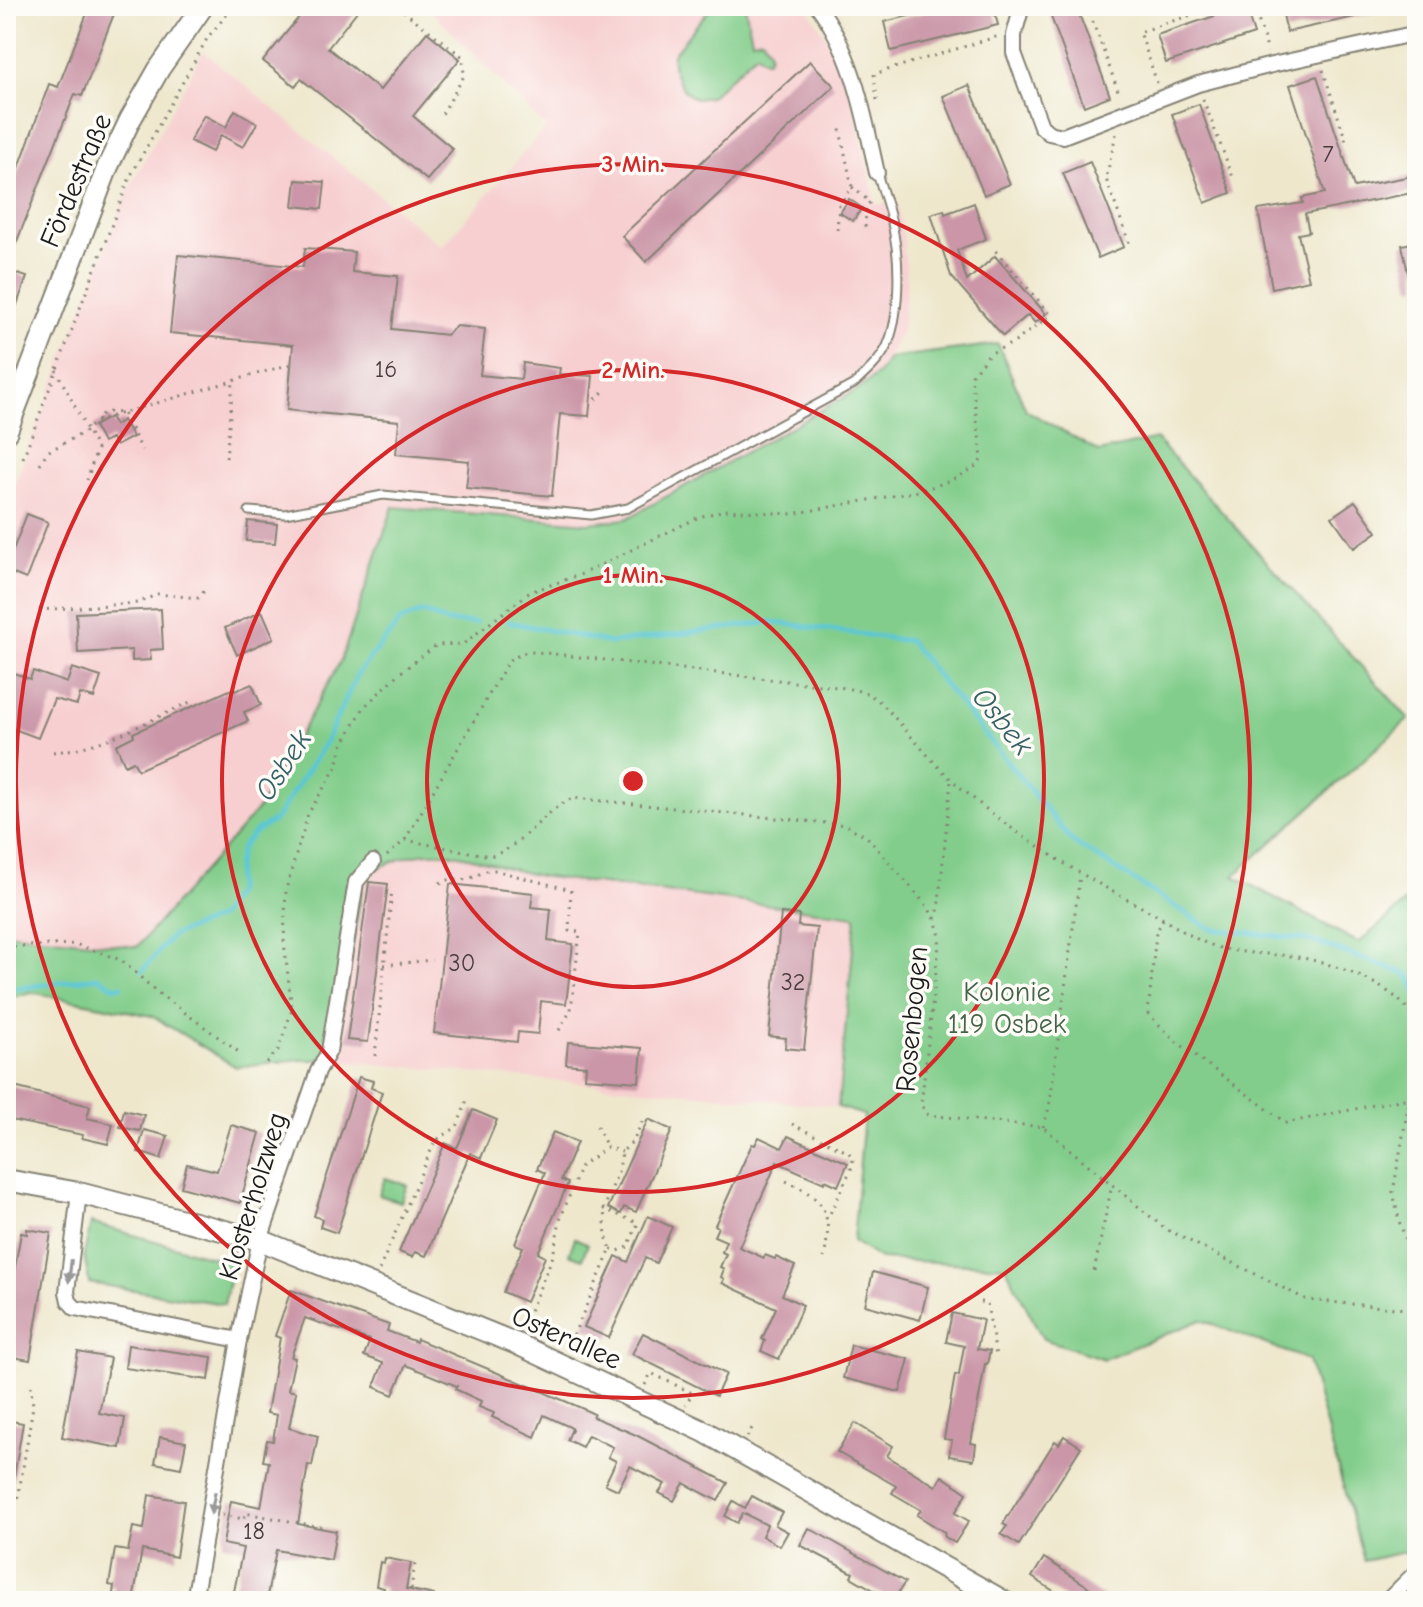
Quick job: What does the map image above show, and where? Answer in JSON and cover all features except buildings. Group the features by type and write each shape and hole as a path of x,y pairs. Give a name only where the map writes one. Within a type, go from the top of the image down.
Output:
{"street":[{"name":"Fördestraße","path":"6,433 108,166 159,69 203,6"},
{"path":"818,6 838,36 854,79 877,173"},
{"path":"1022,6 1014,35 1014,53 1041,126 1049,133 1063,136 1198,84 1417,33"},
{"name":"Klosterholzweg","path":"194,1601 239,1340 260,1240 318,1071 329,1051 356,882 373,862"},
{"name":"Osterallee","path":"6,1180 79,1193 260,1240 517,1344 679,1419 1003,1601"},
{"path":"79,1193 67,1292 75,1308 239,1340"},
{"path":"1387,1601 1417,1571"}],"lane":[{"path":"249,511 285,514 383,495 591,515 628,508 670,486 854,384 886,347 893,327 898,282 894,234 877,173"}],"path":[{"path":"23,458 130,177 208,37 234,6"},
{"path":"397,6 463,57 464,76 441,116"},
{"path":"901,9 911,6"},
{"path":"1087,6 1123,103 1106,179 1130,245"},
{"path":"1162,98 1140,32 1218,6"},
{"path":"1254,6 1272,65"},
{"path":"877,100 874,74 1006,34 1014,35"},
{"path":"1318,55 1346,141"},
{"path":"1198,84 1234,180"},
{"path":"839,125 852,187 870,202 866,207 865,232"},
{"path":"837,230 839,205 852,187"},
{"path":"267,1063 278,1050 292,1010 284,942 286,889 308,814 337,766 342,746 364,707 401,672 437,645 463,644 530,592 582,574 699,517 725,510 792,514 848,505 919,491 950,481 978,465 982,458 971,376 989,354 1015,342 1051,315 992,247"},
{"path":"40,464 47,452 87,431 98,421 291,364"},
{"path":"56,370 97,449 87,480"},
{"path":"226,458 233,382"},
{"path":"590,405 606,389"},
{"path":"123,413 142,450"},
{"path":"39,610 138,603 158,594 198,598 205,590"},
{"path":"373,862 396,850 405,840 509,660 526,652 846,688 877,699 951,779 1018,833 1080,875 1213,946 1253,955 1310,959 1358,976 1398,998 1414,1016 1417,1025"},
{"path":"53,752 101,743 190,702"},
{"path":"935,919 951,779"},
{"name":"Rosenbogen","path":"405,840 490,856 503,853 562,803 573,798 846,825 867,837 935,919 940,936 921,1105 928,1115 1043,1127"},
{"path":"440,883 452,878 466,880 483,870 494,870 571,890 569,931 580,932 571,1010 558,1032"},
{"path":"1080,875 1049,1108 1043,1127 1164,1228 1307,1300 1417,1310"},
{"path":"375,1056 392,889"},
{"path":"1163,919 1156,933 1148,1014 1177,1042 1286,1123 1409,1098"},
{"path":"6,947 75,944 121,960 158,993 240,1053"},
{"path":"384,965 432,960"},
{"path":"1417,1057 1393,1192 1400,1224 1410,1250 1417,1257"},
{"path":"373,1285 435,1141 457,1127 467,1100"},
{"path":"561,1364 611,1249 606,1236 604,1209 622,1152 634,1140 643,1119"},
{"path":"792,1124 849,1153 853,1159 828,1218"},
{"path":"597,1126 607,1147 622,1152"},
{"path":"517,1344 553,1256 560,1220 581,1166 607,1147"},
{"path":"786,1181 814,1196 828,1218 829,1234 824,1258"},
{"path":"1094,1271 1112,1185"},
{"path":"604,1209 638,1223 628,1247 618,1251 611,1249"},
{"path":"980,1302 987,1303 996,1356"},
{"path":"651,1373 692,1393 679,1419"},
{"path":"18,1498 33,1406 31,1386"},
{"path":"211,1513 244,1519 245,1513 327,1528"},
{"path":"415,1564 411,1588 417,1589 415,1601"}],"shaded area":[{"path":"426,6 806,6 831,44 850,90 876,205 897,201 907,283 902,331 879,373 859,389 626,519 588,523 393,507 341,660 259,808 136,947 6,933 6,506 126,195 203,51 442,247 546,127"},
{"path":"431,851 477,858 496,867 539,876 856,916 838,1107 334,1060 364,876 390,861"}],"green space":[{"path":"712,6 745,6 752,40 762,38 769,55 766,61 756,53 710,97 696,99 685,91 678,80 673,54"},
{"name":"Kolonie 119 Osbek","path":"998,344 1026,410 1099,452 1156,439 1409,719 1234,876 1359,943 1417,892 1417,1549 1364,1561 1308,1360 1201,1320 1104,1359 1043,1339 1005,1266 880,1259 853,1241 864,1115 838,1107 856,916 539,876 471,858 432,853 390,863 364,876 334,1060 295,1060 236,1067 152,1016 31,992 6,999 6,933 137,947 259,808 341,660 393,507 588,523 626,519 859,389 879,373 889,358"},
{"path":"385,1178 407,1185 401,1202 379,1195"},
{"path":"91,1223 233,1263 224,1304 89,1283 84,1254"},
{"path":"575,1238 588,1244 582,1259 569,1254"}],"waterway":[{"name":"Osbek","path":"143,970 172,936 220,917 236,891 237,864 242,847 255,832 275,820 325,743 358,673 401,620 423,612 447,622 476,623"},
{"name":"Osbek","path":"509,622 611,643 772,622 909,641 1072,841 1211,929 1309,940 1409,975 1417,994"},
{"name":"Osbek","path":"6,990 98,977 115,987 122,986"}]}
